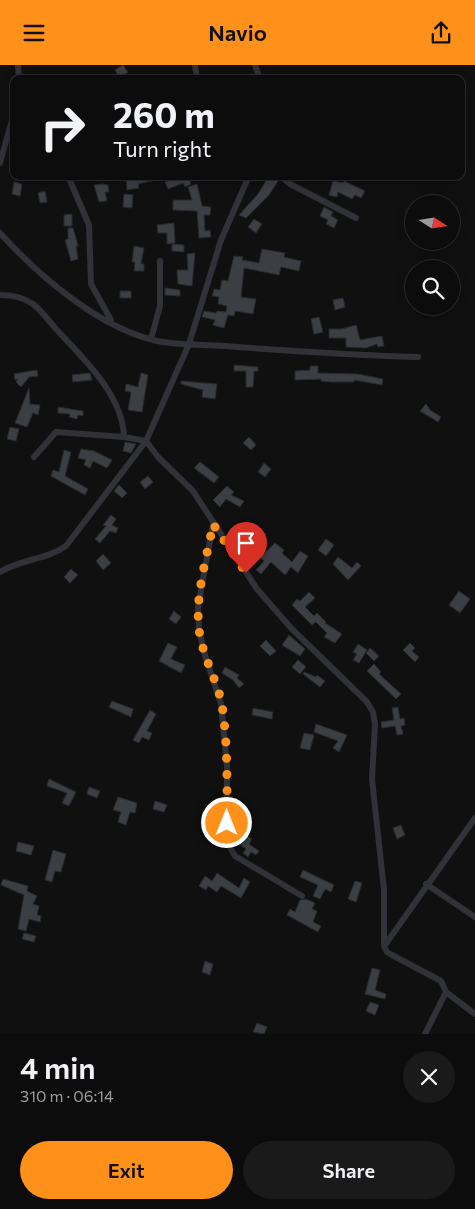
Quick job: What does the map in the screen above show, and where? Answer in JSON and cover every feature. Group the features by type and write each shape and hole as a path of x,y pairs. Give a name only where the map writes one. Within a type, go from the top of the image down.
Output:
{"street":[{"path":"0,163 10,131"},
{"path":"70,180 88,225 91,284 112,322"},
{"path":"0,572 11,565 48,556 66,546 146,441 189,344 221,240 247,180"},
{"path":"286,180 305,192 356,218"},
{"path":"0,233 22,257 76,302 112,322 151,339 189,344 311,353 418,357"},
{"path":"151,339 160,307 160,261"},
{"path":"0,295 24,298 34,305 73,347 102,382 123,423 124,437"},
{"path":"34,457 56,432 124,437 146,441 158,457 193,491 257,589 291,628 353,686 373,712 375,724 372,779 384,890 384,946 392,955 441,981 446,992 475,1013"},
{"path":"213,524 198,607 203,649 221,704 227,766 227,842 235,856 302,896"},
{"path":"384,946 426,884 475,818"},
{"path":"426,884 475,917"},
{"path":"425,1034 446,992"}],"building":[{"path":"123,65 128,72 124,75 118,75 115,70"},
{"path":"126,180 155,180 138,184 139,188 127,190"},
{"path":"190,180 191,184 185,187 183,183 168,189 165,182"},
{"path":"267,180 278,181 269,195 246,218 239,215 258,194"},
{"path":"333,181 343,183 344,181 365,191 361,198 355,195 352,199 338,192 337,197 329,195"},
{"path":"14,182 22,184 20,196 12,194"},
{"path":"197,184 202,206 211,207 210,215 204,215 205,231 210,230 211,237 199,238 197,211 173,210 173,200 192,200 188,187"},
{"path":"94,185 108,185 109,192 105,192 107,201 99,202"},
{"path":"45,191 47,202 40,203 38,193"},
{"path":"124,194 133,195 132,208 123,207"},
{"path":"324,207 333,212 331,216 338,220 334,228 326,224 328,220 320,216"},
{"path":"72,214 72,226 64,226 64,215"},
{"path":"254,219 262,224 256,233 248,227"},
{"path":"174,223 175,243 167,244 167,233 158,233 157,225"},
{"path":"68,228 73,228 78,246 76,246 78,259 71,261 65,240 68,239"},
{"path":"172,244 184,245 184,252 172,251"},
{"path":"134,246 144,248 141,264 144,264 144,271 134,271 135,262 132,262"},
{"path":"262,249 285,253 284,257 301,261 299,271 281,267 279,275 244,268 241,297 256,299 253,314 235,311 234,316 228,315 224,328 213,325 215,320 202,317 204,311 226,312 227,306 218,304 219,297 212,296 214,289 220,290 222,280 228,281 234,256 243,257 242,260 259,263"},
{"path":"195,253 192,286 178,284 177,270 188,270 187,254"},
{"path":"165,288 180,290 180,296 165,295"},
{"path":"120,291 131,291 131,298 120,298"},
{"path":"343,298 345,307 335,310 333,300"},
{"path":"319,317 323,332 314,334 311,319"},
{"path":"356,325 360,340 382,336 384,346 378,347 377,344 366,348 346,347 346,338 329,338 329,329 342,329"},
{"path":"234,365 258,367 258,371 254,371 253,387 246,387 246,371 234,371"},
{"path":"310,366 318,366 318,373 358,374 383,379 382,385 354,380 354,382 331,382 321,381 321,379 295,380 295,371 310,370"},
{"path":"37,370 38,376 29,377 21,387 16,382 18,379 15,380 14,374"},
{"path":"90,373 92,380 73,382 72,375"},
{"path":"141,373 148,375 142,412 128,410 131,392 125,391 126,384 138,387"},
{"path":"181,381 217,384 215,399 202,397 203,390 181,384"},
{"path":"29,388 30,404 40,405 38,415 33,413 27,427 15,423"},
{"path":"426,404 430,410 441,417 438,422 420,411"},
{"path":"58,407 83,411 83,416 78,415 77,419 69,417 70,414 58,413"},
{"path":"10,427 19,429 16,441 7,439"},
{"path":"249,437 256,445 251,450 243,443"},
{"path":"125,442 136,444 131,453 123,451"},
{"path":"81,449 94,451 112,460 107,468 93,461 90,468 84,465 86,460 78,458"},
{"path":"64,450 71,452 65,476 88,489 85,495 51,476 53,470 59,472"},
{"path":"200,462 219,477 214,483 194,468"},
{"path":"264,463 271,469 265,477 258,472"},
{"path":"148,476 153,482 145,489 140,482"},
{"path":"119,485 127,493 122,498 114,491"},
{"path":"227,486 234,492 231,495 244,501 240,507 226,499 220,507 213,500"},
{"path":"111,515 116,519 112,525 118,528 116,533 110,531 100,543 95,539 106,526 103,525"},
{"path":"244,522 254,530 256,527 266,534 262,540 259,538 255,543 241,535 238,528"},
{"path":"326,539 334,545 326,556 318,550"},
{"path":"275,543 284,550 282,553 292,562 300,551 308,556 298,573 291,567 285,575 271,562 261,574 256,570 264,561 260,557"},
{"path":"103,554 111,563 103,570 96,561"},
{"path":"338,557 352,568 357,562 361,566 348,580 333,564"},
{"path":"71,569 78,575 70,583 64,577"},
{"path":"459,591 470,599 460,613 449,605"},
{"path":"309,592 315,598 305,607 314,616 317,613 325,623 342,634 335,643 324,637 327,633 316,622 312,625 292,605 297,599 300,601"},
{"path":"174,611 181,617 176,624 169,619"},
{"path":"289,635 305,649 300,656 282,645"},
{"path":"266,640 276,651 270,656 260,646"},
{"path":"168,643 177,647 171,659 185,665 181,673 159,661"},
{"path":"410,643 415,648 412,651 419,657 415,662 403,650"},
{"path":"358,644 367,650 359,663 353,660 357,654 353,652"},
{"path":"370,648 379,656 374,661 366,653"},
{"path":"298,660 306,667 300,674 292,667"},
{"path":"374,664 381,672 379,674 401,694 396,699 367,671"},
{"path":"225,667 239,675 237,678 244,684 239,688 233,680 222,673"},
{"path":"304,672 316,677 317,675 325,681 320,687 303,674"},
{"path":"112,701 133,709 131,717 109,707"},
{"path":"398,707 400,719 404,718 405,725 401,726 403,734 397,735 395,726 382,728 381,722 394,720 392,708"},
{"path":"253,708 273,712 272,719 252,715"},
{"path":"150,710 156,714 147,731 152,733 149,740 142,737 139,743 133,740"},
{"path":"316,724 347,735 339,752 333,748 338,741 314,732"},
{"path":"304,733 314,735 310,750 300,748"},
{"path":"49,779 76,792 69,806 62,803 67,793 47,786"},
{"path":"89,787 100,791 97,798 87,794"},
{"path":"118,797 137,803 135,813 130,812 126,825 118,822 121,812 113,810"},
{"path":"155,801 167,805 164,812 153,809"},
{"path":"401,825 405,835 397,839 393,828"},
{"path":"246,835 252,839 249,844 259,851 256,855 251,852 248,857 243,853 246,849 240,845"},
{"path":"18,842 34,846 31,855 16,851"},
{"path":"53,850 66,854 61,872 55,871 52,882 45,880"},
{"path":"303,870 334,885 331,892 325,889 320,899 313,896 318,885 300,877"},
{"path":"217,873 239,888 244,878 250,882 241,898 221,886 217,892 208,886 206,890 199,886 205,876 212,881"},
{"path":"3,879 28,886 27,891 37,896 33,904 39,906 37,915 41,916 40,922 29,919 26,931 18,929 24,895 1,885"},
{"path":"355,881 362,883 356,902 348,899"},
{"path":"306,899 315,903 312,909 317,911 313,922 321,926 318,932 287,915 290,909 295,912 300,900"},
{"path":"24,933 36,936 34,942 22,939"},
{"path":"205,961 213,964 210,975 202,972"},
{"path":"372,968 380,970 375,990 386,994 385,999 365,994"},
{"path":"370,1002 379,1005 375,1015 366,1011"},
{"path":"257,1023 267,1027 264,1034 253,1032"}],"route":[{"path":"227,823 227,766 224,721 216,685 203,649 198,607 213,524 246,573"}]}
